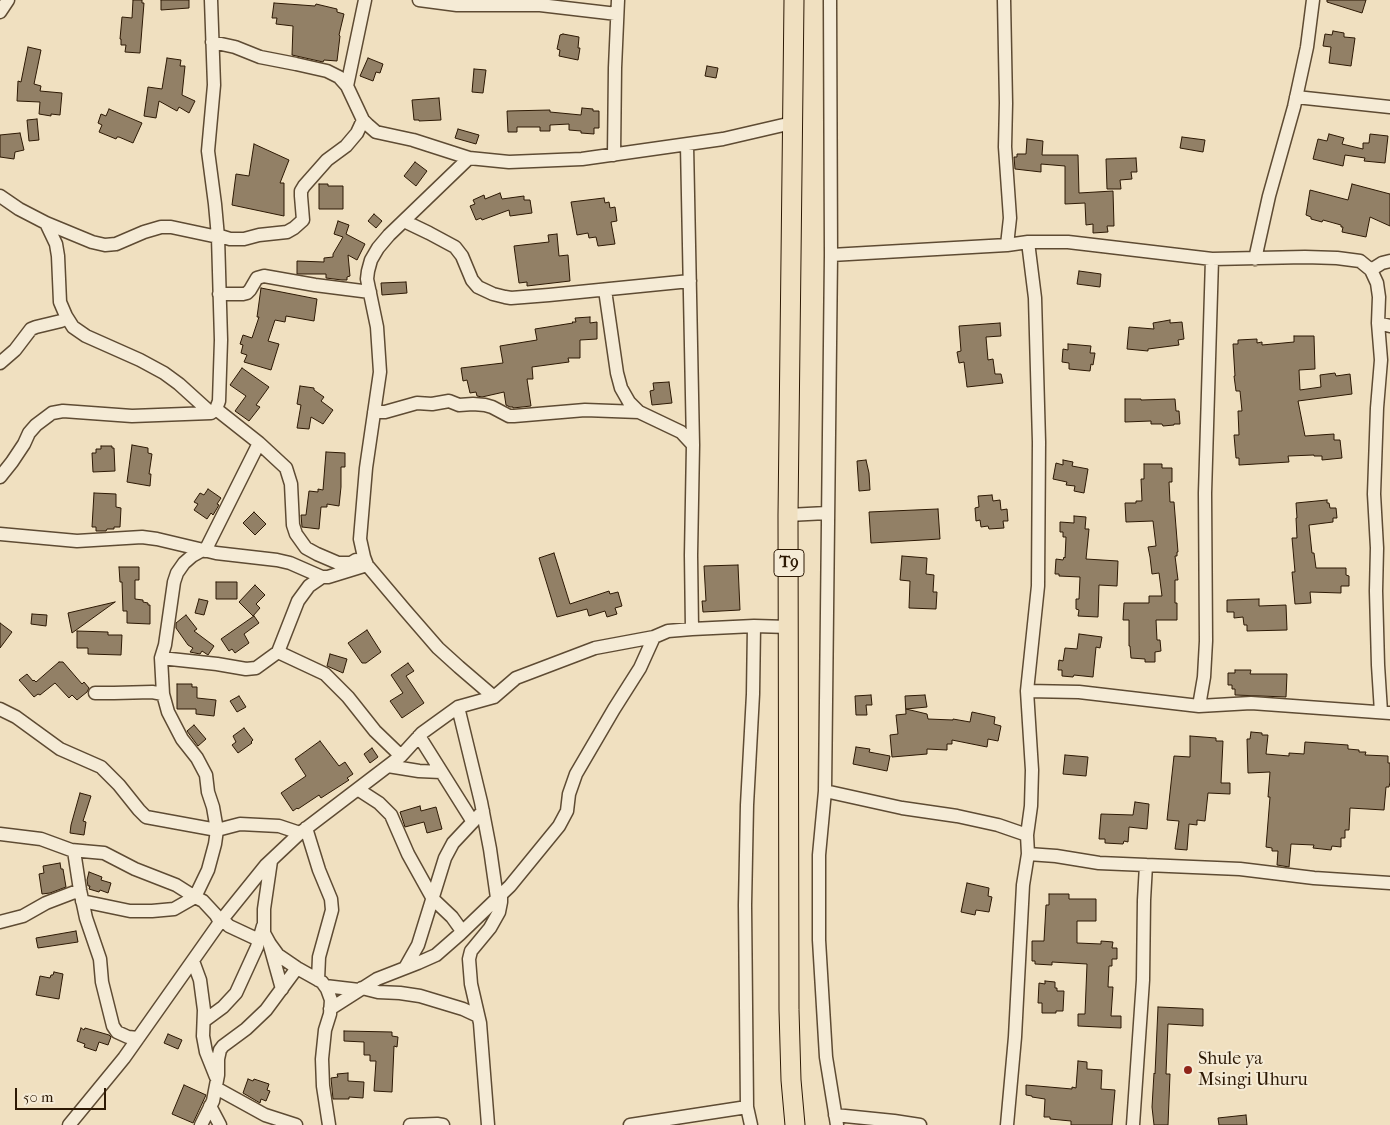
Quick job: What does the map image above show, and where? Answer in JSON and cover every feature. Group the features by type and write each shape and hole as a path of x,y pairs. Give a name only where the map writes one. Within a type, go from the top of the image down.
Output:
{"highway":[{"name":"T9","path":"794,0 788,515 788,1010 790,1080 795,1125"}],"street":[{"path":"211,0 214,85 208,151 215,204 221,340 219,401 214,411"},
{"path":"347,86 365,0"},
{"path":"614,155 618,0"},
{"path":"830,0 831,255 825,791 819,855 819,940 826,1057 836,1120 894,1121 920,1125"},
{"path":"1004,0 1005,147 1010,218 1007,245"},
{"path":"1255,259 1307,47 1313,0"},
{"path":"428,1 456,5 540,5 618,14"},
{"path":"212,42 235,47 260,57 327,71 339,77 347,86 364,120 376,132 413,140 468,158 509,162 582,159 724,139 792,123"},
{"path":"1296,96 1390,107"},
{"path":"0,196 19,209 46,223 92,242 105,245 116,244 161,227 171,227 230,239 244,239 259,235 287,232 303,220 300,196 304,186 328,160 346,146 357,133 364,120"},
{"path":"687,144 693,445 692,629"},
{"path":"468,158 378,248 371,260 367,279 377,327 380,379 366,468 360,539 366,561 438,648 494,697"},
{"path":"404,221 429,232 455,248 462,256 472,280 478,287 493,294 511,298 690,280"},
{"path":"46,223 56,244 60,302 73,327 86,336 164,373 259,443 286,468 291,484 293,525 296,534 306,548 338,563 366,561"},
{"path":"831,255 1007,245 1028,242 1068,242 1212,259 1305,257 1360,261 1371,270 1377,283 1384,324 1377,408 1374,494 1377,548 1376,591 1378,656 1386,712 1251,703 1199,706 1079,692 1027,690"},
{"path":"1007,1125 1023,885 1028,854 1027,835 1031,806 1032,770 1027,690 1038,586 1039,442 1035,298 1028,242"},
{"path":"1199,706 1204,677 1206,641 1205,493 1212,259"},
{"path":"1371,270 1382,263 1390,261"},
{"path":"219,294 242,294 250,290 257,278 264,276 370,292"},
{"path":"605,290 620,388 628,402 639,412 680,432 693,445"},
{"path":"0,363 15,350 31,329 61,321"},
{"path":"374,412 385,412 416,403 432,404 449,401 459,405 486,405 508,416 585,410 639,412"},
{"path":"0,477 33,429 46,416 52,413 63,411 132,416 214,411"},
{"path":"0,922 23,916 46,903 81,896 130,911 174,909 195,897 208,870 217,830 206,775 197,758 182,739 168,712 163,694 161,658 165,646 174,582 177,573 192,556 203,551 259,443"},
{"path":"788,515 827,513"},
{"path":"0,534 77,541 142,537 157,539 203,551 290,562 322,577 328,577 366,561"},
{"path":"161,658 246,669 256,668 278,652 302,594 309,586 322,577"},
{"path":"751,1125 747,1107 745,905 754,626"},
{"path":"69,1125 124,1058 221,921 271,861 303,830 401,756 419,736 458,708 494,697 516,678 595,648 654,637 668,631 754,626 789,627"},
{"path":"330,1009 377,979 436,955 510,886 559,826 567,811 569,794 576,774 640,668 654,637"},
{"path":"278,652 325,674 348,698 374,731 401,756"},
{"path":"95,693 152,692 163,694"},
{"path":"458,708 483,811 499,897 499,912 470,955 469,968 478,1016 488,1125"},
{"path":"0,709 16,717 60,749 101,767 146,817 217,830 240,824 279,826 303,830"},
{"path":"419,736 473,822"},
{"path":"388,766 419,772 441,772"},
{"path":"825,791 902,808 998,825 1027,835"},
{"path":"362,792 391,815 408,854 432,898 452,917 462,931"},
{"path":"405,968 418,944 445,858 453,843 483,811"},
{"path":"303,830 331,899 332,910 319,957 321,983"},
{"path":"0,834 41,839 74,851 104,853 135,869 176,885 203,901 221,921 264,942 278,955 321,983 327,989 331,1000 322,1059 323,1086 329,1125"},
{"path":"74,851 81,896 100,959 102,982 113,1026 117,1032 128,1037 138,1038"},
{"path":"1028,854 1056,856 1099,863 1240,869 1314,878 1390,883"},
{"path":"271,861 264,909 264,942 282,990"},
{"path":"1132,1125 1144,980 1146,865"},
{"path":"204,1021 223,1007 236,993 264,942"},
{"path":"193,961 200,980 204,1010 203,1036 216,1084 265,1115 295,1125"},
{"path":"201,1125 210,1106 216,1084 220,1050 266,1010 297,968"},
{"path":"321,983 378,992 420,996 478,1016"},
{"path":"210,1106 220,1125"},
{"path":"630,1125 747,1107"},
{"path":"410,1125 443,1125"}],"building":[{"path":"133,0 142,0 142,3 144,3 140,53 125,52 126,45 121,45 120,39 122,17 132,18"},
{"path":"161,0 189,0 189,8 161,10"},
{"path":"1327,0 1366,0 1362,13 1327,2"},
{"path":"274,3 315,6 316,4 337,9 337,12 344,14 339,35 337,61 324,60 323,62 292,55 293,26 276,24 277,18 272,18"},
{"path":"1333,31 1344,33 1344,37 1355,38 1351,66 1329,63 1331,47 1323,46 1325,34 1332,35"},
{"path":"560,35 579,37 578,60 559,56 560,50 557,49"},
{"path":"28,47 41,50 34,84 41,86 40,91 62,93 60,115 39,114 40,102 17,101 18,81 21,82"},
{"path":"167,58 181,60 180,66 185,66 182,95 195,101 189,113 179,107 177,111 159,101 156,118 144,116 148,87 162,89"},
{"path":"368,58 383,64 380,73 376,72 373,81 360,76"},
{"path":"707,66 718,68 716,78 705,76"},
{"path":"474,69 486,70 483,93 472,92"},
{"path":"439,98 441,120 414,120 412,100"},
{"path":"582,108 599,111 599,128 594,128 594,134 569,130 569,124 550,125 550,131 540,131 540,127 517,127 517,132 508,132 507,111 550,110 550,112 581,115"},
{"path":"109,109 142,123 133,143 99,132 102,125 98,123 101,114 106,116"},
{"path":"37,119 39,140 29,141 27,120"},
{"path":"458,129 479,135 476,144 455,138"},
{"path":"20,133 24,150 15,152 14,159 0,157 0,135"},
{"path":"1329,134 1344,138 1342,144 1363,149 1363,143 1369,143 1370,134 1388,136 1385,163 1364,161 1365,158 1345,155 1343,166 1313,159 1318,139 1327,141"},
{"path":"1182,137 1205,140 1203,152 1180,148"},
{"path":"1027,139 1043,141 1042,155 1078,155 1079,193 1113,191 1114,226 1107,226 1108,232 1093,233 1093,224 1086,225 1085,203 1065,204 1065,166 1041,164 1041,172 1015,169 1014,157 1017,157 1017,154 1026,154"},
{"path":"254,144 289,160 280,183 284,183 284,216 232,205 236,174 249,176"},
{"path":"1136,158 1137,172 1131,172 1132,179 1120,180 1121,189 1107,189 1106,159"},
{"path":"415,162 427,171 416,186 404,176"},
{"path":"319,184 343,186 343,209 319,209"},
{"path":"1352,184 1390,194 1390,226 1370,217 1366,237 1342,232 1343,227 1341,225 1311,219 1311,217 1306,215 1310,190 1348,200"},
{"path":"500,193 502,199 524,196 524,200 530,200 532,213 510,216 509,210 482,220 481,218 476,220 470,206 475,204 473,200 484,195 485,199"},
{"path":"604,198 605,203 609,202 610,208 615,207 617,221 611,222 615,244 598,246 596,237 589,238 588,233 577,235 571,202"},
{"path":"374,214 382,221 376,228 368,221"},
{"path":"338,221 349,225 346,234 365,244 357,260 348,255 350,276 347,277 347,280 326,278 326,274 297,274 297,261 324,262 324,258 333,257 343,237 334,234"},
{"path":"557,234 559,256 568,255 570,281 527,286 527,282 519,283 514,246 549,242 548,235"},
{"path":"1079,271 1101,274 1100,287 1077,284"},
{"path":"406,282 407,293 382,295 381,283"},
{"path":"261,288 317,299 314,321 286,316 285,322 275,320 268,341 279,344 271,370 244,362 247,355 241,353 243,345 240,344 243,335 252,338 259,317 257,317"},
{"path":"590,317 590,323 597,322 597,339 580,340 580,358 568,358 569,362 532,367 533,379 527,379 531,406 513,408 506,405 504,392 482,397 477,396 476,392 470,393 467,380 463,381 461,368 503,363 500,346 537,340 535,329 573,323 576,322 575,318"},
{"path":"1170,320 1170,323 1182,322 1184,339 1178,340 1179,345 1148,349 1148,351 1127,349 1129,327 1154,329 1153,323"},
{"path":"1000,323 1001,336 986,337 988,360 993,359 995,374 1001,374 1003,383 967,387 964,362 959,363 957,352 961,351 959,326"},
{"path":"1294,336 1314,336 1315,369 1299,370 1300,390 1321,387 1320,375 1335,373 1336,376 1350,374 1352,394 1298,401 1305,436 1334,434 1334,440 1340,440 1342,458 1322,460 1322,456 1314,455 1288,456 1289,462 1239,465 1239,458 1236,458 1234,435 1239,435 1238,411 1242,411 1240,391 1236,391 1233,344 1238,344 1238,340 1257,339 1257,343 1262,342 1262,345 1294,342"},
{"path":"1068,344 1091,346 1090,353 1095,353 1090,371 1069,369 1069,363 1062,362 1063,349 1068,350"},
{"path":"242,368 269,387 256,405 260,407 249,421 235,411 246,396 230,385"},
{"path":"669,382 672,403 652,405 650,391 654,390 653,383"},
{"path":"300,386 314,388 324,397 321,401 333,410 323,424 311,417 309,429 297,428 301,405 297,404"},
{"path":"1125,399 1175,399 1176,411 1179,411 1180,424 1163,426 1162,424 1151,424 1151,421 1125,422"},
{"path":"132,445 148,448 148,453 152,454 149,474 151,474 150,486 127,482"},
{"path":"101,446 112,446 114,448 115,471 93,472 92,453 96,453 96,449 101,449"},
{"path":"326,452 345,453 345,467 341,467 339,506 327,504 327,507 321,507 319,529 302,527 301,515 306,515 309,491 318,492 318,489 323,490"},
{"path":"866,460 870,490 859,491 857,461"},
{"path":"1063,460 1073,462 1072,466 1088,469 1084,493 1074,491 1075,486 1066,485 1067,482 1053,479 1056,463 1063,465"},
{"path":"1144,464 1162,464 1162,468 1172,468 1172,482 1169,482 1170,502 1174,502 1178,552 1177,556 1175,556 1178,580 1175,580 1177,620 1156,620 1157,640 1160,640 1161,651 1155,652 1155,662 1145,662 1145,659 1131,658 1129,620 1123,620 1124,603 1149,603 1149,596 1162,596 1159,573 1152,574 1148,547 1156,546 1153,521 1126,522 1125,503 1142,501 1141,479 1144,479"},
{"path":"208,489 221,498 213,515 211,513 207,519 194,510 198,504 194,502 200,493 204,495"},
{"path":"94,493 116,494 116,507 121,508 120,527 107,529 106,531 96,531 96,527 92,527"},
{"path":"992,495 993,501 1000,500 1001,510 1007,509 1008,521 1003,521 1004,528 989,529 988,526 981,527 980,520 976,521 975,508 979,507 978,496"},
{"path":"1327,500 1330,508 1336,508 1337,518 1333,518 1333,522 1309,525 1312,553 1314,553 1316,568 1346,568 1346,575 1349,576 1349,586 1341,586 1341,593 1310,592 1311,603 1295,604 1292,572 1295,572 1292,538 1297,538 1296,503"},
{"path":"938,509 940,539 871,543 869,512"},
{"path":"254,512 266,524 255,535 243,523"},
{"path":"1074,516 1086,517 1085,529 1089,529 1086,559 1118,561 1117,586 1099,585 1098,617 1078,616 1079,610 1076,609 1076,599 1079,599 1080,577 1059,576 1059,574 1055,574 1056,559 1063,560 1065,558 1066,537 1063,537 1063,532 1060,532 1060,522 1074,523"},
{"path":"554,553 570,604 609,591 610,594 618,592 622,606 615,608 617,614 607,617 605,611 589,616 587,609 557,617 539,558"},
{"path":"902,556 927,558 926,574 934,575 933,592 937,592 936,609 909,608 910,581 900,580"},
{"path":"738,565 740,610 703,612 702,601 706,601 704,566"},
{"path":"119,567 139,567 139,580 135,580 135,599 143,600 143,602 150,605 150,624 127,623 127,611 123,611 122,582 120,582"},
{"path":"216,582 237,582 237,599 216,599"},
{"path":"255,585 265,595 256,604 260,608 253,616 239,602"},
{"path":"199,599 208,601 204,615 195,613"},
{"path":"1259,599 1259,606 1286,605 1287,630 1247,631 1247,625 1244,625 1243,617 1234,618 1234,612 1227,612 1227,600"},
{"path":"115,602 72,633 68,613"},
{"path":"32,614 47,615 46,626 31,624"},
{"path":"186,615 197,629 194,631 214,646 208,655 202,651 200,654 190,652 193,648 188,645 176,628 176,623"},
{"path":"254,616 259,623 244,634 249,643 235,653 232,649 229,651 221,639"},
{"path":"0,623 12,632 0,648"},
{"path":"367,630 381,652 366,663 362,663 348,643"},
{"path":"77,631 108,632 108,635 122,635 121,655 88,654 88,648 77,648"},
{"path":"1079,634 1102,637 1100,648 1096,647 1093,677 1062,676 1062,670 1058,670 1059,660 1063,661 1065,648 1077,649"},
{"path":"330,654 347,659 343,673 327,666"},
{"path":"59,662 63,662 82,684 84,682 89,688 77,700 72,695 69,698 55,683 40,695 38,694 34,697 19,680 27,674 36,682"},
{"path":"408,663 414,671 406,676 424,703 402,718 390,701 403,693 391,675"},
{"path":"1235,670 1251,670 1250,674 1287,674 1286,697 1235,695 1235,689 1232,689 1232,685 1228,685 1228,673 1235,673"},
{"path":"177,684 192,684 192,687 197,687 197,698 216,700 214,716 196,714 196,709 177,709"},
{"path":"871,695 872,705 866,705 867,715 856,715 855,696"},
{"path":"925,695 927,707 906,709 927,714 928,719 953,719 970,722 972,712 995,717 994,724 1001,726 998,741 988,739 987,747 952,740 952,744 947,744 947,750 927,749 927,754 892,757 890,735 898,734 896,715 906,714 905,696"},
{"path":"239,696 246,707 237,712 230,701"},
{"path":"194,725 206,739 198,746 187,731"},
{"path":"244,728 253,740 252,743 238,753 232,745 236,742 233,736"},
{"path":"1251,732 1268,735 1266,754 1289,756 1289,753 1304,754 1305,742 1348,745 1348,749 1366,752 1365,755 1388,756 1390,782 1389,787 1386,787 1384,810 1350,808 1349,830 1345,830 1345,838 1341,838 1341,847 1332,846 1331,850 1313,848 1314,845 1291,844 1289,867 1277,865 1278,851 1272,851 1272,848 1266,847 1270,772 1248,773 1247,739 1250,739"},
{"path":"1190,736 1216,738 1216,741 1223,741 1221,783 1230,783 1230,794 1208,793 1205,821 1197,820 1197,825 1189,824 1187,850 1175,849 1179,821 1167,820 1174,756 1190,757"},
{"path":"320,741 339,766 345,762 353,774 347,778 349,780 321,798 319,795 293,811 281,793 306,776 295,759"},
{"path":"856,747 870,749 869,752 890,756 887,771 853,764"},
{"path":"372,748 378,757 370,763 364,754"},
{"path":"1065,755 1088,757 1086,776 1063,774"},
{"path":"80,793 91,796 83,821 86,822 84,835 70,833"},
{"path":"1135,802 1149,804 1147,829 1129,827 1128,842 1124,841 1123,844 1105,843 1105,839 1099,839 1101,814 1133,815"},
{"path":"420,806 421,811 436,807 442,829 427,833 424,822 405,827 400,812"},
{"path":"60,863 66,887 42,894 39,874 44,873 43,866"},
{"path":"89,872 102,877 101,880 111,883 108,893 89,889 90,886 88,886 87,880"},
{"path":"967,883 989,888 988,896 992,897 989,912 976,910 975,915 961,912"},
{"path":"1049,894 1069,894 1069,899 1096,899 1096,921 1077,921 1077,943 1101,944 1101,941 1113,942 1112,948 1117,948 1117,959 1112,959 1112,966 1109,966 1108,987 1113,987 1111,1016 1121,1016 1121,1028 1078,1026 1078,1014 1085,1014 1087,964 1052,962 1052,965 1035,964 1035,961 1032,961 1032,941 1044,941 1046,905 1049,905"},
{"path":"76,931 78,942 38,948 36,938"},
{"path":"54,972 63,974 59,999 36,995 40,976 50,978"},
{"path":"1045,981 1055,982 1057,991 1064,991 1063,1011 1042,1013 1042,1003 1038,1003 1039,983 1045,984"},
{"path":"1158,1007 1203,1009 1203,1026 1168,1024 1166,1074 1170,1074 1168,1125 1154,1125 1152,1107"},
{"path":"81,1028 109,1035 111,1037 108,1045 99,1042 96,1051 84,1047 85,1044 77,1041"},
{"path":"344,1031 392,1032 392,1036 398,1037 397,1047 394,1046 392,1092 374,1091 376,1061 370,1061 370,1055 364,1055 364,1042 344,1041"},
{"path":"168,1034 182,1040 178,1049 164,1043"},
{"path":"1078,1061 1087,1062 1087,1069 1102,1070 1101,1089 1115,1090 1112,1125 1071,1125 1071,1121 1044,1117 1045,1099 1026,1095 1026,1085 1076,1088"},
{"path":"348,1073 348,1081 364,1082 363,1098 333,1099 331,1078 338,1077 337,1074"},
{"path":"248,1079 269,1084 267,1090 270,1091 266,1101 261,1099 260,1103 243,1093"},
{"path":"184,1085 206,1095 193,1123 172,1114"},
{"path":"1246,1115 1247,1125 1219,1125 1218,1118"}],"place":[{"name":"Shule ya Msingi Uhuru","path":"1188,1070"}]}
